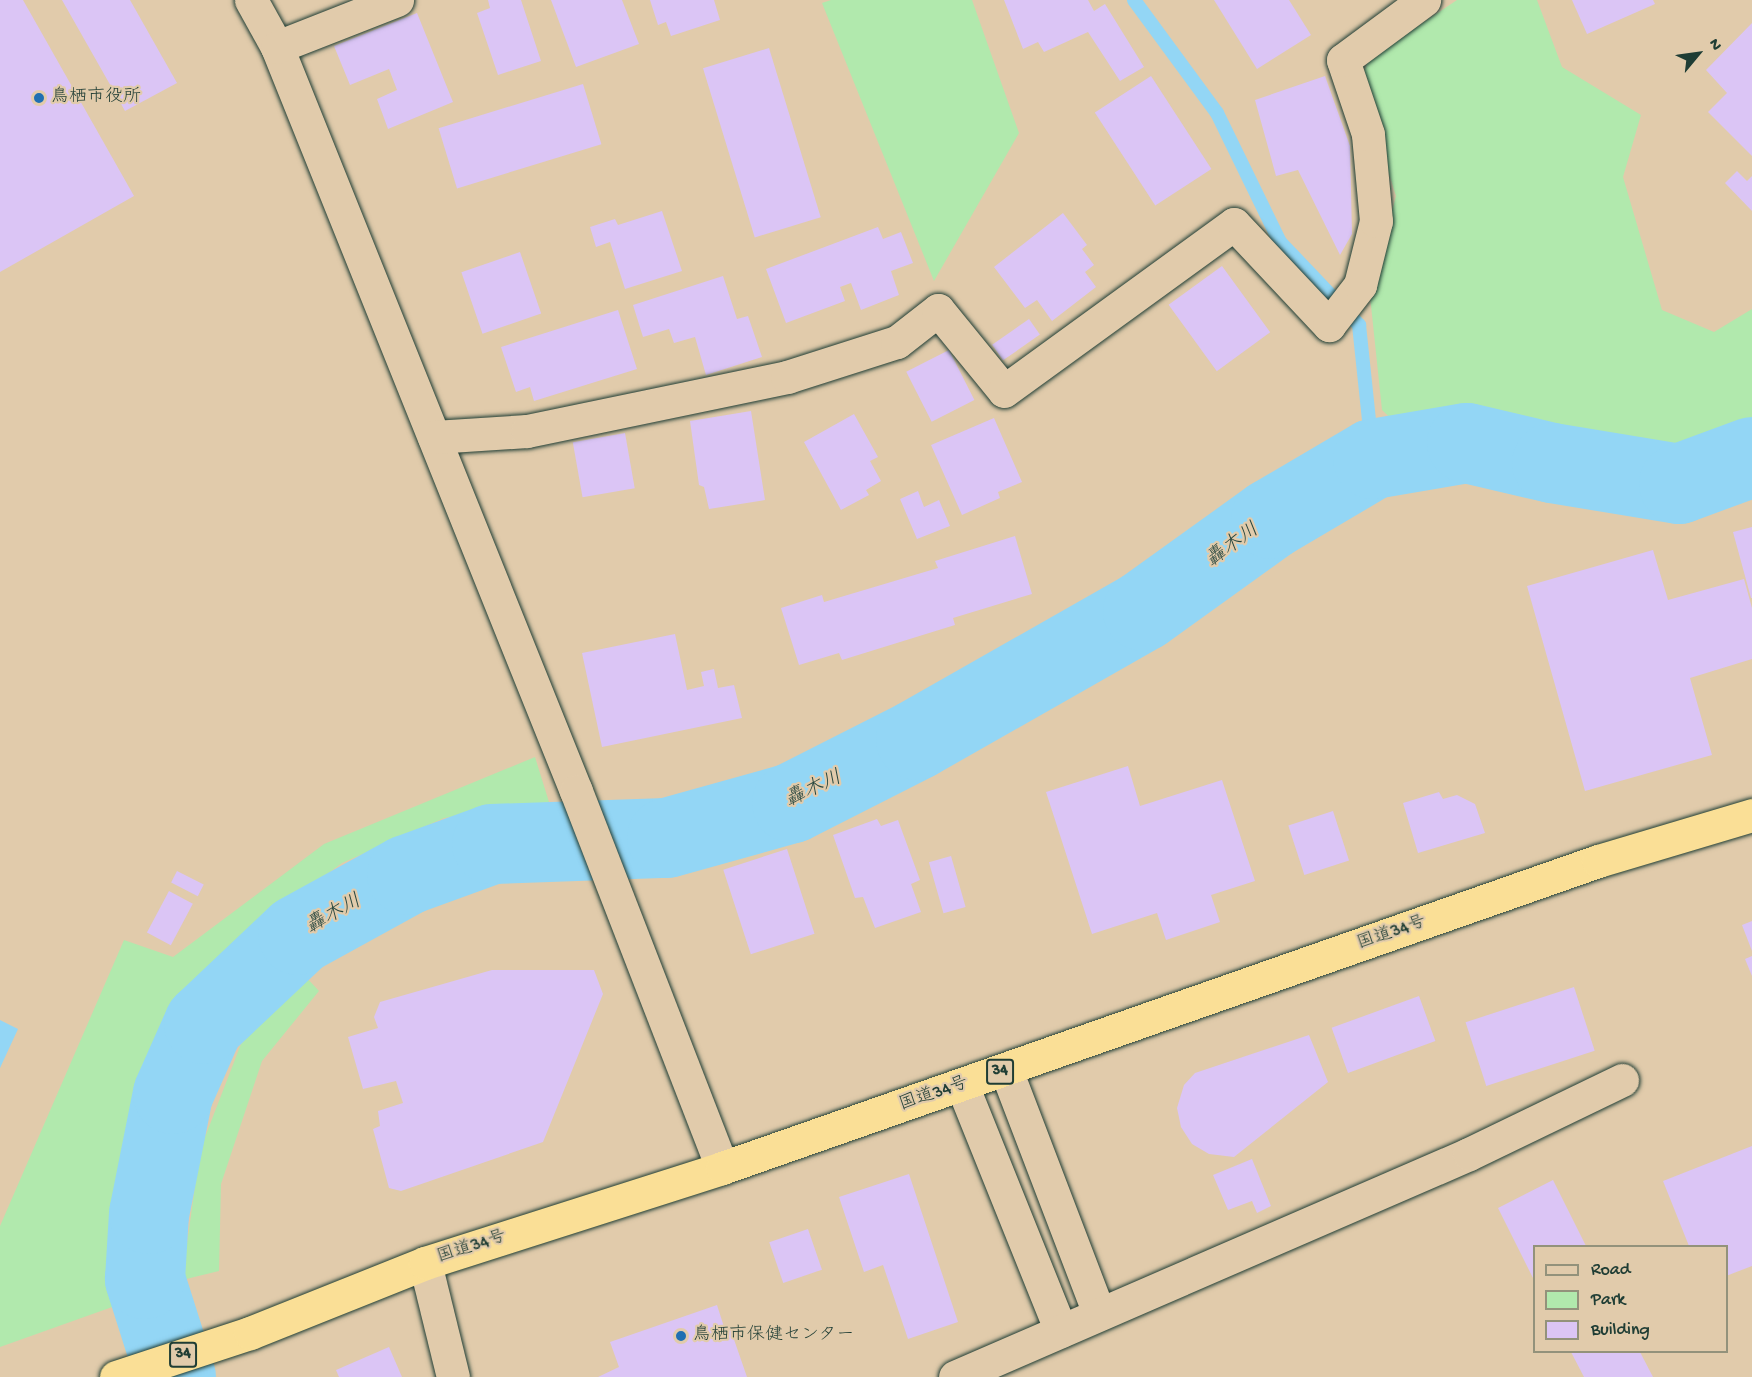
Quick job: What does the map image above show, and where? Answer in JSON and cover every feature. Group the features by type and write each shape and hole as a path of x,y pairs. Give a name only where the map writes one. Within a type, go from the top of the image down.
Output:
{"highway":[{"name":"国道34号","path":"116,1377 250,1333 425,1263 722,1168 1598,861 1752,815"}],"street":[{"path":"251,0 277,47 576,791 722,1168"},
{"path":"277,47 397,0"},
{"path":"434,437 527,431 787,377 897,342 938,310 1004,391 1234,224 1329,325 1360,285 1376,221 1368,134 1343,60 1424,0"},
{"path":"1006,1070 1099,1314"},
{"path":"956,1377 1469,1154 1622,1080"},
{"path":"962,1085 1061,1330"},
{"path":"425,1263 453,1377"}],"green space":[{"path":"831,0 972,0 1019,133 934,281 822,3"},
{"path":"1457,0 1537,0 1562,67 1641,115 1623,177 1662,310 1714,332 1752,309 1752,432 1727,444 1674,455 1478,419 1408,435 1382,410 1370,296 1396,196 1360,82 1369,59"},
{"path":"535,757 549,802 444,818 342,863 234,943 151,1058 120,1195 115,1306 0,1347 0,1226 124,940 173,957 324,844"},
{"path":"304,975 319,991 262,1061 221,1184 219,1271 182,1280 200,1150 241,1044"}],"water":[{"path":"0,1020 18,1029 0,1068"}],"building":[{"name":"鳥栖市役所","path":"0,0 23,0 134,196 0,272"},
{"path":"62,0 130,0 177,83 125,111"},
{"path":"488,0 521,0 541,61 498,75 477,13 490,8"},
{"path":"551,0 622,0 639,44 576,67"},
{"path":"650,0 714,0 720,20 671,36 666,22 658,25"},
{"path":"1004,0 1088,0 1094,11 1105,4 1144,67 1120,81 1088,32 1044,52 1038,42 1023,49"},
{"path":"1214,0 1289,0 1311,35 1257,69"},
{"path":"1572,0 1653,0 1655,4 1587,34"},
{"path":"417,13 453,102 388,129 377,99 397,90 389,69 350,85 334,46"},
{"path":"1752,23 1752,156 1708,112 1727,93 1706,70"},
{"path":"769,48 821,217 755,237 703,68"},
{"path":"1151,76 1211,169 1155,206 1095,112"},
{"path":"1325,76 1350,146 1352,234 1340,255 1298,170 1276,176 1255,100"},
{"path":"583,84 601,144 457,188 439,128"},
{"path":"1737,171 1747,181 1752,176 1752,211 1725,183"},
{"path":"662,211 682,271 625,289 610,242 596,247 590,227 615,219 618,225"},
{"path":"1063,213 1087,245 1082,249 1094,265 1085,272 1096,287 1052,321 1037,300 1025,308 994,267"},
{"path":"878,227 883,239 901,232 913,263 891,271 899,295 861,310 851,283 840,287 845,301 786,323 766,269"},
{"path":"520,252 541,313 483,334 461,272"},
{"path":"1222,266 1270,332 1217,371 1169,305"},
{"path":"723,276 737,319 748,316 762,357 706,375 695,337 674,343 669,329 643,337 633,305"},
{"path":"618,310 637,369 534,401 530,387 516,392 501,347"},
{"path":"1029,319 1040,335 1003,360 992,345"},
{"path":"949,350 974,400 932,422 906,372"},
{"path":"751,411 765,500 709,509 704,487 699,485 690,421"},
{"path":"854,414 878,457 870,461 881,481 866,490 869,495 841,510 804,442"},
{"path":"994,418 1022,482 998,492 1000,498 962,515 931,445"},
{"path":"625,433 635,488 583,497 573,442"},
{"path":"918,491 924,507 939,500 950,526 917,539 900,499"},
{"path":"1752,527 1752,598 1751,598 1733,532"},
{"path":"1015,536 1032,594 953,618 955,625 842,660 839,653 799,665 781,608 822,595 824,602 938,568 935,561"},
{"path":"1653,550 1668,600 1744,579 1752,608 1752,659 1690,678 1712,755 1585,791 1527,586"},
{"path":"675,634 687,690 704,686 701,672 714,669 718,688 734,685 742,718 602,747 582,653"},
{"path":"1128,766 1140,806 1222,780 1255,881 1211,895 1220,922 1166,940 1157,913 1092,934 1046,792"},
{"path":"1439,792 1443,799 1457,795 1475,804 1485,833 1418,853 1403,803"},
{"path":"1333,811 1349,860 1304,875 1288,826"},
{"path":"877,819 881,826 898,820 920,880 911,884 921,912 875,928 863,897 855,898 833,835"},
{"path":"787,849 815,934 751,954 723,870"},
{"path":"951,856 966,907 943,913 929,862"},
{"path":"177,871 204,885 198,896 171,883"},
{"path":"169,891 193,904 171,945 147,932"},
{"path":"1752,921 1752,951 1742,925"},
{"path":"1752,956 1752,976 1745,959"},
{"path":"492,970 594,970 603,994 543,1142 401,1191 389,1188 373,1129 380,1126 378,1111 403,1103 396,1081 363,1089 348,1037 378,1028 374,1017 380,1002"},
{"path":"1574,987 1595,1051 1486,1086 1466,1022"},
{"path":"1419,996 1435,1041 1348,1073 1332,1028"},
{"path":"1309,1035 1328,1082 1234,1157 1209,1154 1192,1144 1181,1127 1177,1108 1184,1085 1195,1073"},
{"path":"1752,1146 1752,1266 1728,1275 1728,1245 1689,1245 1663,1181"},
{"path":"1252,1159 1271,1206 1257,1213 1252,1201 1228,1210 1213,1175"},
{"path":"909,1174 958,1322 908,1339 883,1265 864,1272 839,1197"},
{"path":"1553,1180 1586,1245 1533,1245 1533,1278 1498,1208"},
{"path":"808,1229 822,1270 783,1283 769,1242"},
{"name":"鳥栖市保健センター","path":"717,1305 725,1330 730,1328 747,1377 598,1377 619,1367 610,1342"},
{"path":"389,1347 402,1377 339,1377 336,1370"},
{"path":"1572,1353 1641,1353 1653,1377 1584,1377"}],"waterway":[{"path":"1134,0 1217,113 1280,242 1359,325 1373,459"},
{"name":"轟木川","path":"176,1377 145,1279 149,1214 173,1094 204,1024 298,935 407,875 492,844 667,838 792,803 916,740 1143,611 1271,519 1373,459 1467,443 1552,463 1679,484 1752,457"}],"place":[{"name":"鳥栖市役所","path":"39,98"},
{"name":"鳥栖市保健センター","path":"681,1336"}]}
